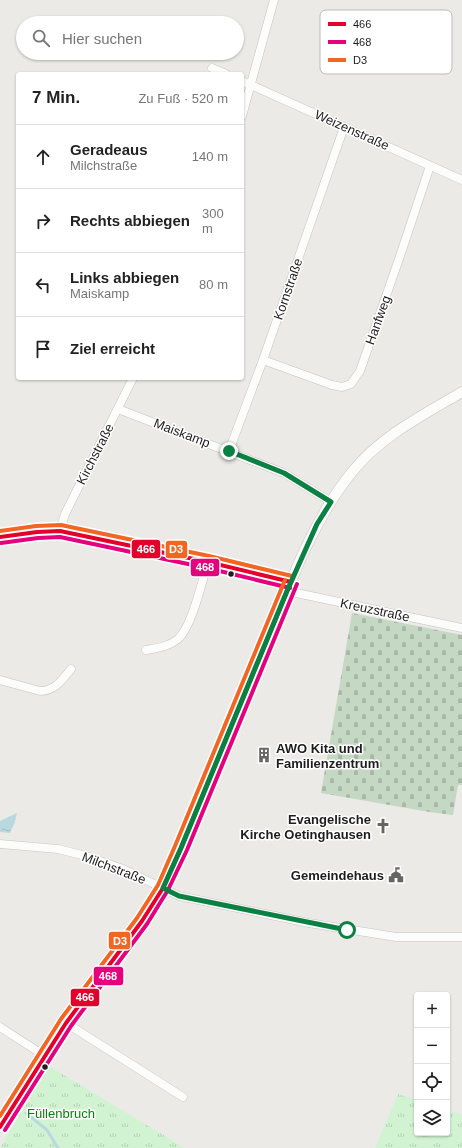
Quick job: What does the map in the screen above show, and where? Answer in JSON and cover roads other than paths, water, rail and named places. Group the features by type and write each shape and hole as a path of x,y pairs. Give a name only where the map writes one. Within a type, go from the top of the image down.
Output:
{"street":[{"path":"244,108 274,0"},
{"path":"212,68 221,72"},
{"name":"Weizenstraße","path":"244,82 462,180"},
{"name":"Kornstraße","path":"229,451 263,360 344,127"},
{"name":"Hanfweg","path":"263,360 332,385 342,387 351,384 356,378 362,364 430,166"},
{"name":"Kirchstraße","path":"60,531 65,514 132,380"},
{"path":"0,1127 66,1023 142,921 163,888 181,848 289,586 317,524 353,471 373,450 393,434 462,392"},
{"name":"Maiskamp","path":"118,408 284,473 331,502"},
{"name":"Kreuzstraße","path":"0,537 37,532 60,531 208,562 289,586 462,628"},
{"path":"146,650 169,645 182,634 193,610 208,562"},
{"path":"0,680 44,691 54,688 71,669"},
{"name":"Milchstraße","path":"0,844 58,849 86,856 123,869 179,896 347,930 396,937 462,937"},
{"path":"66,1023 183,1097"},
{"path":"0,1027 44,1056"}],"water":[{"path":"17,813 10,833 0,832 0,821"}],"waterway":[{"path":"26,1113 47,1130 58,1148"}],"place":[{"name":"AWO Kita und Familienzentrum","path":"264,755"},
{"name":"Evangelische Kirche Oetinghausen","path":"383,826"},
{"name":"Gemeindehaus","path":"396,875"}],"park label":[{"name":"Füllenbruch","path":"61,1113"}]}
